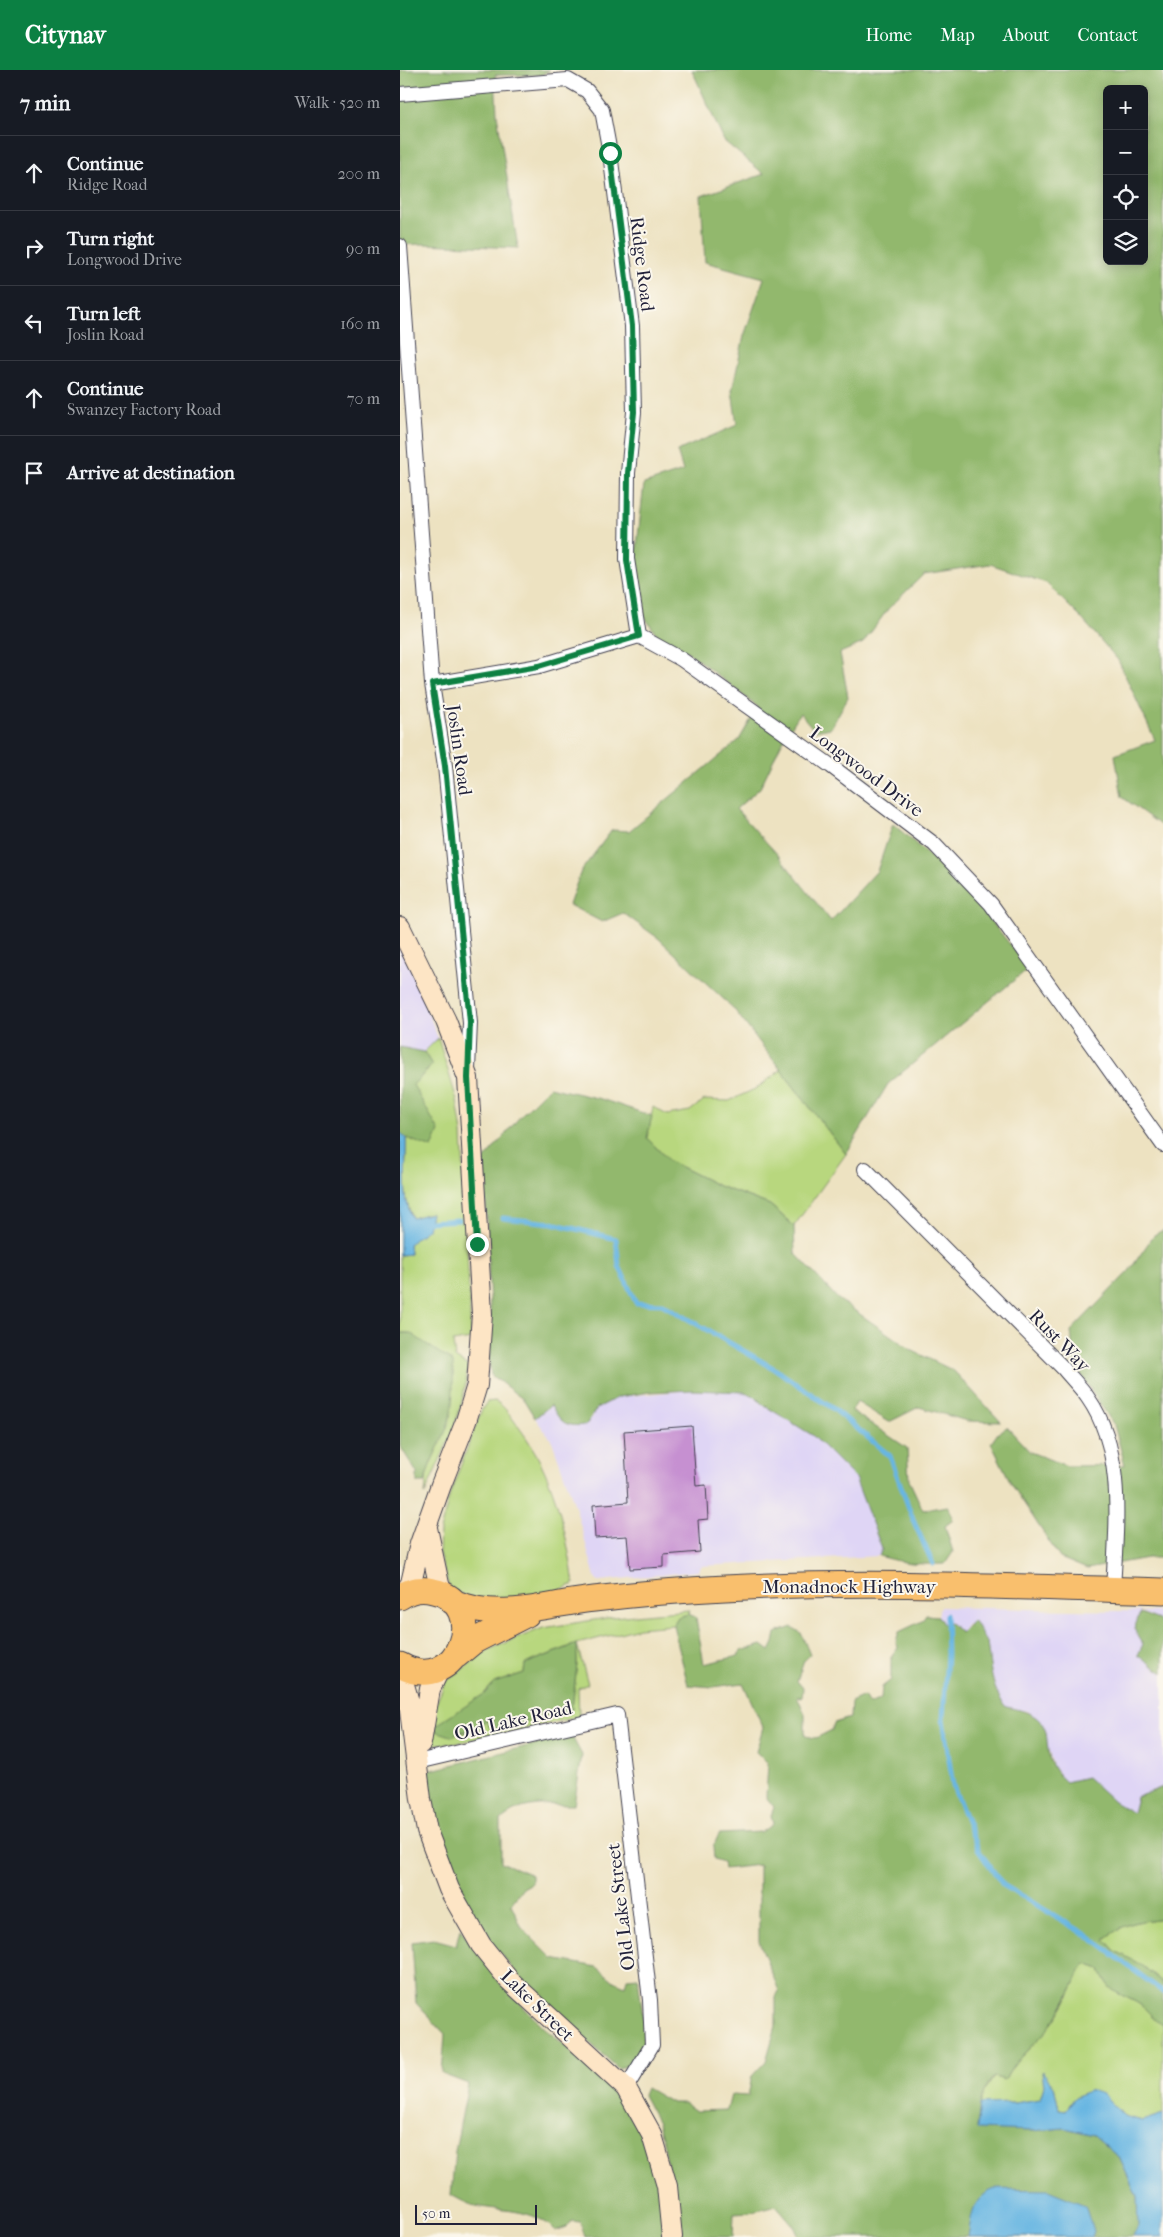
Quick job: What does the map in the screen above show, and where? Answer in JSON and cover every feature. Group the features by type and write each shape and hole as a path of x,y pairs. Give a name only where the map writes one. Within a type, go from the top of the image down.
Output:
{"highway":[{"name":"Monadnock Highway","path":"402,1595 426,1589 471,1610 509,1611 536,1610 591,1599 727,1588 975,1586 1163,1592"},
{"path":"400,1664 408,1669 421,1672 448,1662 462,1644 465,1631 462,1618 448,1598"},
{"name":"Monadnock Highway","path":"448,1662 474,1641 536,1610"}],"street":[{"name":"Ridge Road","path":"400,94 568,80 587,91 602,110 610,153 632,326 634,412 628,473 627,560 639,636"},
{"name":"Joslin Road","path":"400,246 432,684 445,766 470,1019 468,1078"},
{"path":"432,684 539,666 639,636"},
{"name":"Longwood Drive","path":"639,636 681,659 831,766 934,844 991,904 1163,1145"},
{"path":"400,927 446,1021 468,1078 482,1314 477,1385 466,1421 420,1544 411,1583 402,1595"},
{"path":"446,1021 470,1019"},
{"name":"Rust Way","path":"865,1169 1063,1368 1089,1398 1104,1427 1112,1456 1116,1532 1113,1590"},
{"path":"427,1528 439,1584 448,1598"},
{"name":"Lake Street","path":"417,1762 426,1702 433,1680 448,1662"},
{"name":"Lake Street","path":"400,1671 408,1702 417,1762 420,1799 427,1831 449,1889 481,1945 509,1980 626,2088 652,2135 668,2186 672,2237"},
{"name":"Old Lake Road","path":"417,1762 617,1715"},
{"name":"Old Lake Street","path":"617,1715 650,2000 652,2045 626,2088"}],"shaded area":[{"path":"400,945 438,1038 424,1052 400,1047"},
{"path":"692,1390 744,1392 757,1398 763,1404 812,1435 855,1478 882,1549 879,1556 701,1566 699,1571 596,1580 575,1506 552,1441 535,1418 552,1405 592,1418 596,1408 619,1397"},
{"path":"940,1607 1163,1612 1163,1625 1159,1620 1141,1612 1134,1629 1143,1644 1138,1655 1163,1673 1163,1787 1137,1797 1133,1813 1114,1802 1087,1777 1066,1783 1053,1767 1047,1745 1046,1731 1027,1711 1006,1707 997,1696 987,1642 967,1624 961,1633 950,1623 943,1624 938,1616"}],"green space":[{"path":"400,70 550,70 541,75 495,75 497,114 518,248 423,244 400,245"},
{"path":"692,70 1163,70 1163,827 1122,797 1115,755 1155,740 1118,660 1083,620 1046,583 990,564 924,574 888,609 863,643 840,653 848,697 831,728 815,731 800,713 781,744 760,788 736,809 778,855 831,921 877,871 893,824 959,881 1029,968 888,1084 846,1154 733,1008 658,938 623,913 602,922 569,905 581,871 612,830 629,831 739,740 758,707 688,652 664,645 644,616 635,563 644,484 683,471 677,451 737,425 732,391 744,336 764,278 705,262 701,196 764,174 724,141"},
{"path":"438,1038 457,1100 462,1133 471,1339 453,1342 455,1358 468,1366 462,1401 452,1432 425,1494 427,1472 449,1421 410,1333 400,1333 400,1255 410,1254 409,1244 428,1222 430,1214 412,1218 405,1197 406,1138 413,1085 432,1065 424,1052"},
{"path":"400,1047 424,1052 432,1065 413,1085 439,1131 432,1148 406,1138 406,1189 412,1218 431,1213 428,1229 409,1244 410,1254 400,1255"},
{"path":"781,1070 846,1154 794,1226 770,1205 719,1186 669,1161 647,1138 653,1107 667,1115 690,1111 704,1100 729,1101 757,1088"},
{"path":"549,1087 601,1099 652,1116 647,1138 669,1161 719,1186 770,1205 794,1226 795,1253 838,1299 913,1351 954,1371 1001,1422 967,1421 919,1407 889,1422 857,1402 852,1411 907,1448 909,1480 923,1510 948,1506 953,1520 945,1526 953,1552 945,1564 912,1563 879,1556 882,1549 855,1478 812,1435 762,1404 757,1398 744,1392 692,1390 650,1392 619,1397 597,1408 586,1425 573,1425 561,1420 551,1405 535,1418 524,1400 491,1375 489,1362 491,1331 484,1160 522,1114"},
{"path":"1163,1230 1163,1558 1147,1558 1087,1569 1060,1558 1012,1485 991,1443 998,1433 1007,1427 1030,1452 1067,1466 1125,1465 1114,1425 1074,1364 1071,1331 1129,1271 1154,1235"},
{"path":"400,1333 410,1333 453,1362 451,1414 429,1467 425,1483 417,1483 417,1473 400,1446"},
{"path":"495,1401 508,1412 530,1444 549,1481 567,1542 574,1584 558,1591 490,1605 450,1590 439,1554 440,1531 450,1494 482,1409 487,1402"},
{"path":"689,1610 688,1614 678,1617 673,1625 639,1628 577,1644 588,1684 578,1688 579,1717 453,1744 432,1744 429,1721 445,1682 488,1650 543,1628 613,1617","holes":["576,1644 577,1664 572,1709 497,1729 486,1719 467,1733 457,1732 463,1709 484,1694 494,1683 524,1673 525,1664"]},
{"path":"1140,1613 1159,1620 1163,1625 1163,1673 1138,1655 1143,1644 1134,1629"},
{"path":"688,1614 696,1618 704,1664 738,1656 741,1651 762,1645 770,1651 776,1633 792,1627 801,1633 810,1655 804,1661 797,1681 803,1688 802,1697 797,1696 805,1714 805,1736 816,1738 832,1730 834,1723 850,1718 851,1702 864,1696 869,1704 881,1699 882,1687 891,1680 891,1657 898,1648 896,1641 899,1632 922,1621 926,1615 938,1616 943,1624 950,1623 961,1633 973,1620 987,1642 994,1685 1001,1700 1006,1707 1031,1714 1040,1721 1046,1733 1051,1763 1066,1782 1087,1777 1114,1802 1133,1813 1137,1797 1163,1787 1163,1918 1126,1925 1105,1939 1114,1950 1143,1966 1163,1983 1163,2025 1139,2004 1111,1989 1100,1969 1086,1964 1047,2030 1019,2059 1005,2080 994,2077 985,2089 981,2101 977,2128 1031,2131 1065,2128 1094,2135 1119,2157 1137,2196 1139,2226 1133,2237 799,2237 794,2226 776,2205 749,2212 734,2213 733,2237 680,2237 664,2145 658,2123 643,2095 646,2088 672,2103 684,2103 696,2111 727,2110 731,2095 748,2096 752,2076 766,2061 776,2026 776,1997 779,1991 759,1941 759,1865 724,1869 723,1862 714,1859 713,1847 719,1834 761,1832 773,1824 771,1816 774,1807 766,1797 768,1763 756,1752 763,1727 743,1683 713,1687 688,1685 673,1625 678,1617"},
{"path":"577,1644 577,1664 572,1709 497,1729 490,1728 486,1719 479,1731 457,1732 454,1737 436,1731 435,1726 484,1694 494,1683 524,1673 525,1664"},
{"path":"571,1735 582,1755 574,1805 535,1805 517,1810 501,1820 501,1862 532,1875 532,1883 523,1888 511,1904 522,1928 553,1959 597,1967 614,1981 625,1986 627,1978 638,1977 645,2033 641,2049 631,2065 618,2068 527,1987 496,1948 457,1886 432,1812 428,1771"},
{"path":"1163,1918 1163,1983 1143,1966 1114,1950 1105,1939 1126,1925"},
{"path":"460,1929 500,1983 544,2028 593,2068 615,2094 640,2131 663,2196 664,2237 585,2237 580,2222 572,2221 567,2227 555,2231 547,2223 527,2214 472,2205 451,2195 455,2151 468,2084 442,2074 445,2034 416,2003 412,1942 434,1939 456,1945"},
{"path":"1086,1964 1100,1969 1111,1989 1139,2004 1163,2025 1163,2114 1142,2121 1124,2116 1103,2094 1075,2097 1066,2110 1059,2109 1054,2086 1042,2072 1044,2086 1040,2099 1015,2103 980,2104 980,2098 994,2077 1005,2080 1019,2059 1051,2025 1065,2004 1080,1972"}],"water":[{"path":"400,1132 406,1138 405,1179 407,1199 412,1218 431,1213 428,1229 409,1244 410,1254 400,1255"},
{"path":"1042,2071 1054,2086 1059,2109 1066,2110 1075,2097 1090,2090 1103,2094 1124,2116 1142,2121 1163,2114 1163,2237 1133,2237 1138,2226 1137,2196 1119,2157 1094,2135 1065,2128 1031,2131 977,2129 980,2104 1015,2103 1040,2099 1044,2086"},
{"path":"995,2189 1048,2190 1085,2205 1093,2231 1091,2237 968,2237 972,2215 977,2202 981,2197"}],"building":[{"path":"692,1426 696,1486 706,1485 708,1519 698,1520 700,1552 664,1555 664,1567 630,1569 627,1536 595,1538 593,1505 628,1502 624,1431"}],"waterway":[{"path":"503,1218 552,1223 616,1239 619,1266 636,1303 662,1304 775,1369 835,1410 890,1456 914,1522 933,1564"},
{"path":"428,1222 459,1220"},
{"path":"946,1615 947,1654 943,1719 953,1786 979,1851 1003,1885 1087,1935 1163,1992"}],"route":[{"path":"477,1244 474,1158 468,1078 470,1022 445,766 432,684 539,666 639,636 627,560 628,473 634,412 632,326 610,153"}]}
